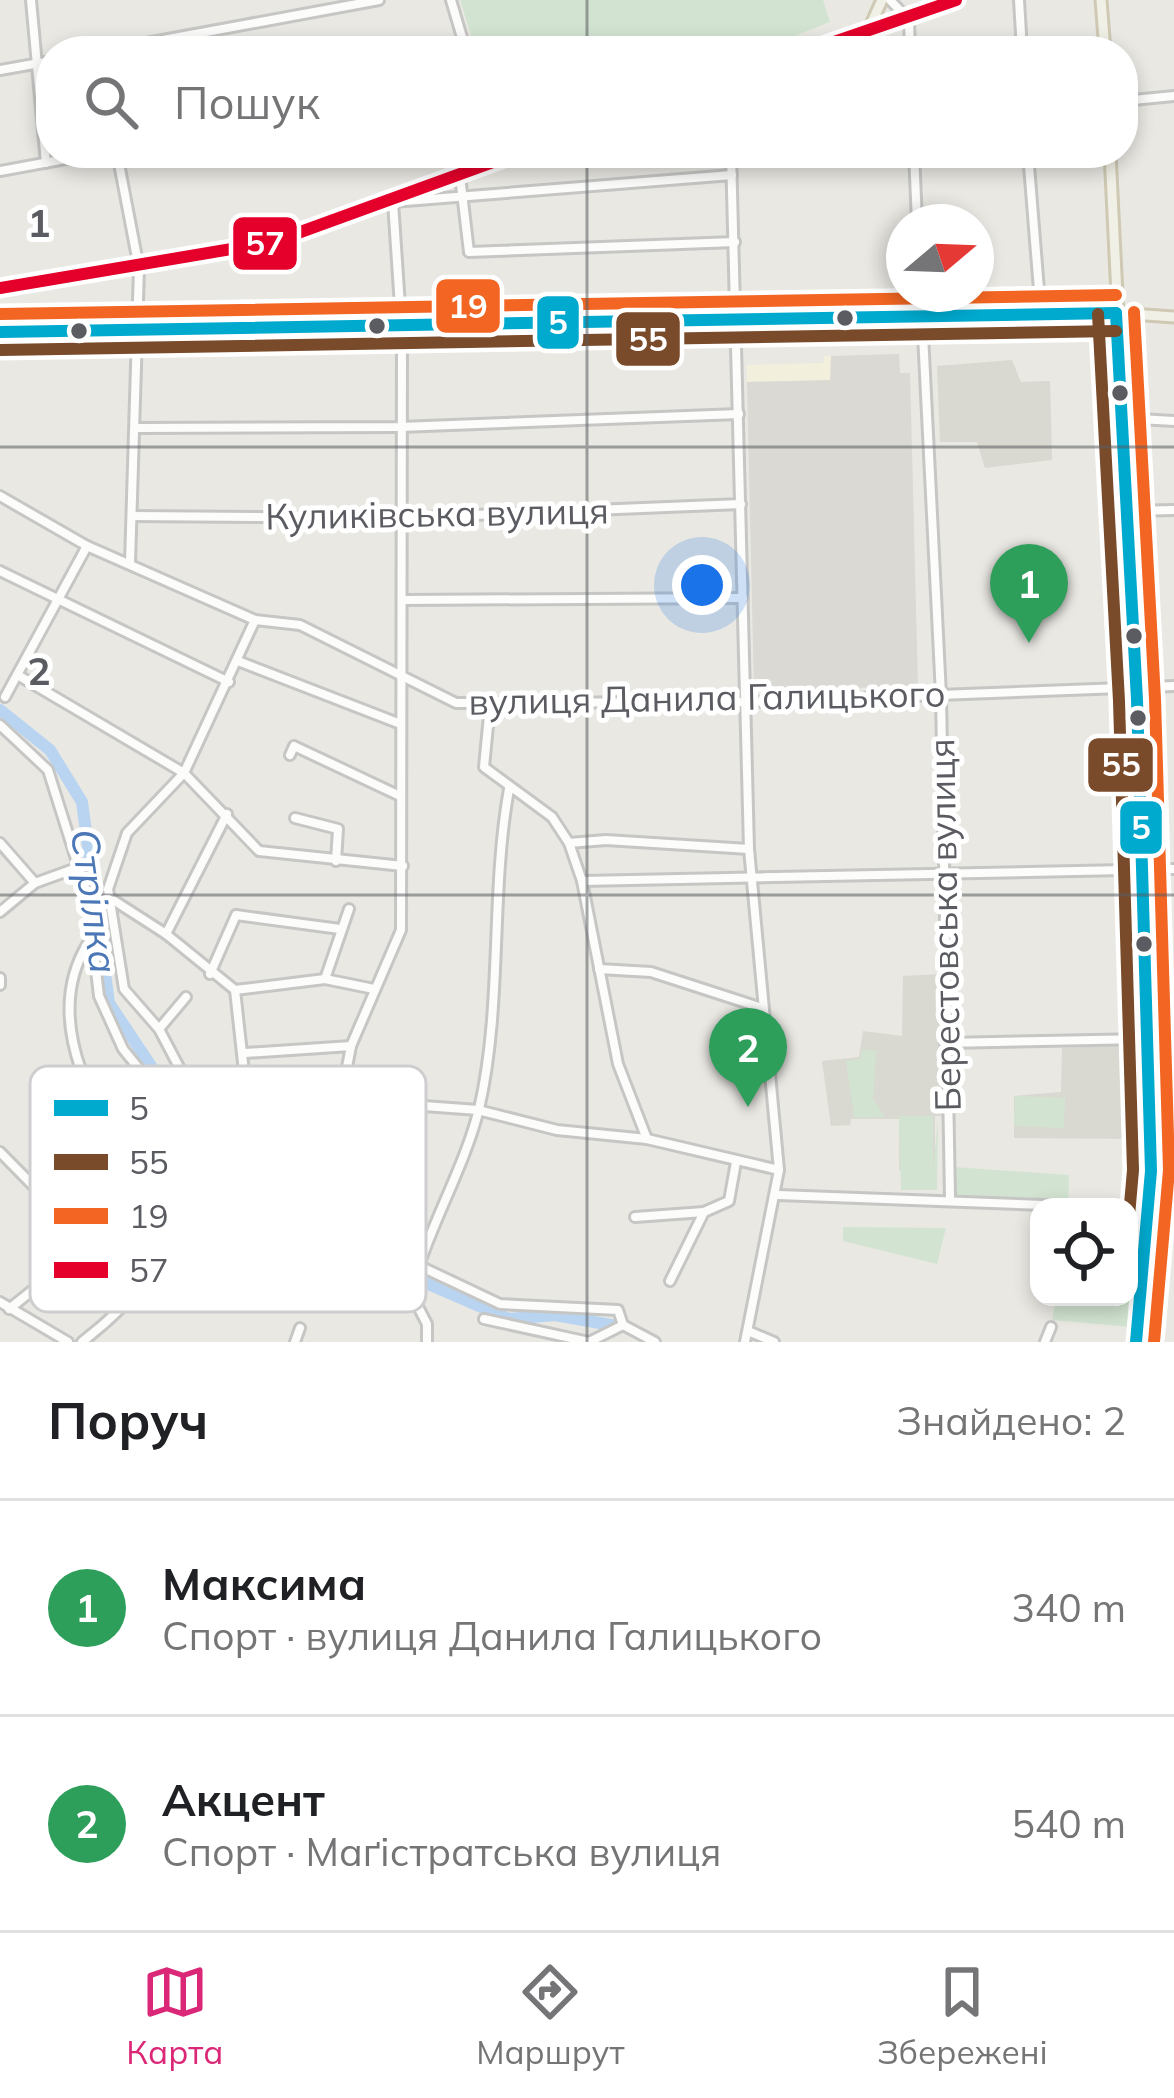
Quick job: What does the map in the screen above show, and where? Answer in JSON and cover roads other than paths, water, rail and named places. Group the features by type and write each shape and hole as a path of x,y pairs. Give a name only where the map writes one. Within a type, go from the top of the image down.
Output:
{"main road":[{"path":"868,31 886,0"},
{"path":"853,36 956,0"},
{"path":"1101,0 1104,36"},
{"path":"0,288 273,242 477,168"},
{"path":"1111,168 1136,687 1146,1025 1149,1209 1136,1340"},
{"path":"0,332 402,329 1116,313 1174,317"}],"street":[{"path":"31,0 36,52"},
{"path":"184,36 379,0"},
{"path":"451,0 462,36"},
{"path":"886,0 909,20 910,36"},
{"path":"1019,0 1021,36"},
{"path":"0,70 36,63"},
{"path":"1138,100 1174,96"},
{"path":"0,171 36,165"},
{"path":"120,168 139,268 130,563"},
{"path":"732,168 749,849 779,1170 778,1195 747,1336 774,1342"},
{"path":"915,168 916,204"},
{"path":"1029,168 1041,315"},
{"path":"348,1066 351,1046 401,930 402,329 393,202 732,175"},
{"path":"460,176 459,198 469,251 735,242"},
{"name":"Берестовська вулиця","path":"922,312 940,695 950,1197"},
{"path":"137,428 400,428 739,413"},
{"path":"1122,418 1174,421"},
{"name":"вулиця Данила Галицького","path":"0,496 87,546 255,620 300,625 401,671 456,703 746,702 1174,686"},
{"name":"Куликівська вулиця","path":"132,516 401,518 741,504"},
{"path":"1128,511 1174,510"},
{"path":"5,698 21,677 87,546"},
{"path":"0,572 229,682"},
{"path":"403,599 743,598"},
{"path":"178,1066 159,1029 118,974 108,889 127,832 184,772 255,620"},
{"path":"238,661 398,724"},
{"path":"21,677 184,772 259,851 403,866"},
{"path":"490,705 484,767 552,818 569,843 582,880 618,1064 647,1139"},
{"path":"0,725 48,770 80,867 88,941 105,1018 138,1066"},
{"path":"290,755 295,746 400,796"},
{"path":"426,1247 478,1110 494,970 499,844 509,789"},
{"path":"166,934 227,814"},
{"path":"296,818 338,830 336,862"},
{"path":"569,843 606,840 749,849"},
{"path":"0,843 35,883"},
{"path":"0,912 35,883 80,867"},
{"path":"582,880 1174,869"},
{"path":"110,898 166,934 235,990 325,979 374,989"},
{"path":"325,979 349,909"},
{"path":"210,974 236,915 340,929"},
{"path":"81,1066 71,988 88,941"},
{"path":"599,969 651,972 763,1008"},
{"path":"235,990 246,1066"},
{"path":"159,1029 186,997"},
{"path":"1146,1025 1174,1025"},
{"path":"945,1043 1146,1039"},
{"path":"245,1053 351,1046"},
{"path":"426,1106 478,1110 557,1130 647,1139 779,1170"},
{"path":"0,1152 30,1182"},
{"path":"635,1217 704,1212 729,1202 736,1162"},
{"path":"778,1195 1030,1202"},
{"path":"1138,1208 1174,1210"},
{"path":"670,1282 704,1212"},
{"path":"426,1266 500,1304 619,1310 623,1325 656,1342"},
{"path":"10,1309 30,1293"},
{"path":"0,1302 68,1342"},
{"path":"82,1342 116,1312"},
{"path":"421,1312 428,1342"},
{"path":"484,1319 589,1342 623,1325"},
{"path":"1045,1342 1051,1327"},
{"path":"296,1342 300,1328"},
{"path":"1136,1340 1158,1342"}],"waterway":[{"name":"Стрілка","path":"0,710 50,750 82,802 109,1003 151,1066"},
{"name":"Стрілка","path":"426,1283 509,1319 555,1315 611,1325"}],"place":[{"name":"Максима","path":"1029,643"},
{"name":"Акцент","path":"748,1107"}]}
